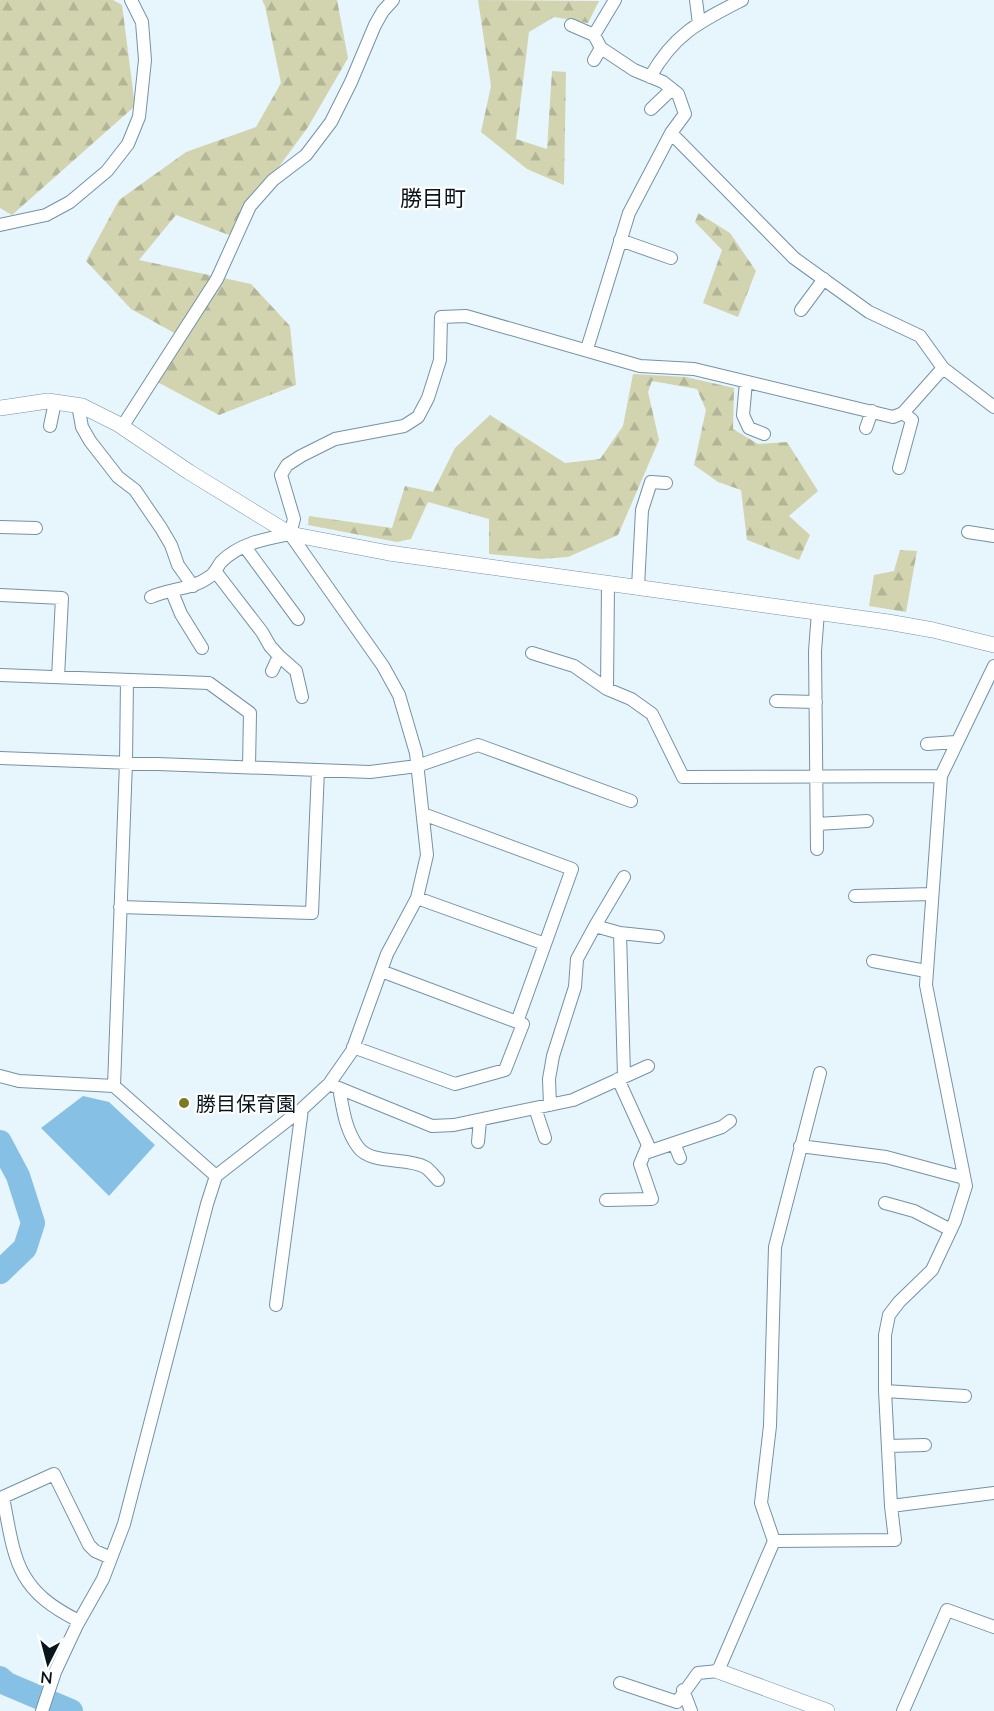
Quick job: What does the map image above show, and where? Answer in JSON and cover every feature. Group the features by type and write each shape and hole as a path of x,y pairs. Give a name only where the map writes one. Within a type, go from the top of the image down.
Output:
{"street":[{"path":"0,225 46,214 70,202 107,171 128,144 140,117 145,60 142,22 130,0"},
{"path":"122,427 217,279 250,206 273,180 306,155 331,122 382,11 393,0"},
{"path":"594,35 615,0"},
{"path":"696,0 699,24"},
{"path":"650,77 663,55 684,33 742,0"},
{"path":"571,25 594,35 601,48 634,70 663,82 672,89 678,94 685,114 671,133 629,213 587,349"},
{"path":"594,60 601,48"},
{"path":"651,109 672,89"},
{"path":"671,133 794,258 869,312 920,336 943,368 994,407"},
{"path":"620,240 671,258"},
{"path":"801,309 824,279"},
{"path":"290,534 294,519 281,475 287,465 335,438 404,426 418,417 428,398 440,360 441,317 465,316 640,366 694,369 893,417 903,413 943,368"},
{"path":"746,382 743,415 749,428 764,434"},
{"path":"0,408 48,401 82,406 122,427 189,472 290,534 389,553 922,628 994,645"},
{"path":"50,426 56,402"},
{"path":"78,405 82,427 90,441 118,477 135,490 161,528 171,545 178,565 193,586"},
{"path":"866,428 872,411"},
{"path":"899,468 912,420 903,413"},
{"path":"638,587 646,527 642,510 651,482 666,483"},
{"path":"0,527 36,528"},
{"path":"968,532 994,536"},
{"path":"151,597 193,586 211,576 228,557 257,540 290,534"},
{"path":"42,1711 55,1672 79,1621 103,1579 124,1524 216,1176 334,1086 353,1047 387,954 417,898 427,855 416,753 399,695 383,666 290,534"},
{"path":"244,547 298,619"},
{"path":"215,571 262,632 270,646 296,671 302,697"},
{"path":"607,690 608,583"},
{"path":"172,592 181,614 202,648"},
{"path":"0,595 62,598 58,677"},
{"path":"817,849 815,651 818,612"},
{"path":"532,654 574,666 607,690 631,699 652,714 683,777 941,776"},
{"path":"272,672 279,656"},
{"path":"774,1541 895,1540 885,1390 885,1335 889,1315 932,1270 951,1230 966,1186 926,985 941,776 994,666"},
{"path":"0,675 209,683 250,713 249,767"},
{"path":"114,1086 127,680"},
{"path":"776,701 816,702"},
{"path":"927,744 956,742"},
{"path":"0,758 370,772 417,766 478,745 631,801"},
{"path":"120,907 312,913 318,770"},
{"path":"423,814 572,869 517,1022"},
{"path":"817,824 867,821"},
{"path":"550,1105 549,1079 553,1056 575,987 577,959 624,877"},
{"path":"855,896 932,894"},
{"path":"417,898 545,944"},
{"path":"595,926 620,933 658,937"},
{"path":"606,1200 652,1199 640,1164 648,1145 621,1078 620,933"},
{"path":"873,962 926,971"},
{"path":"353,1047 455,1084 505,1070 524,1024 381,971"},
{"path":"334,1086 432,1126 454,1125 573,1100 648,1066"},
{"path":"718,1671 774,1541 761,1503 770,1426 775,1247 820,1073"},
{"path":"0,1076 19,1082 114,1086 216,1176"},
{"path":"334,1086 346,1124 359,1149 381,1159 414,1163 427,1168 438,1180"},
{"path":"535,1108 545,1138"},
{"path":"276,1305 302,1109"},
{"path":"478,1142 480,1120"},
{"path":"645,1153 722,1126 730,1121"},
{"path":"674,1143 680,1158"},
{"path":"800,1146 886,1157 964,1178"},
{"path":"885,1203 914,1211 951,1230"},
{"path":"885,1390 966,1396"},
{"path":"888,1446 925,1445"},
{"path":"79,1621 60,1612 41,1598 18,1566 3,1497 54,1474 89,1545 95,1551 111,1558"},
{"path":"891,1506 994,1493"},
{"path":"903,1711 947,1611 994,1627"},
{"path":"620,1683 677,1702 698,1673 718,1671 827,1711"},
{"path":"684,1690 691,1711"}],"green space":[{"path":"0,0 113,0 122,5 135,106 12,215 0,208"},
{"path":"262,0 337,0 348,58 308,127 229,235 176,215 139,260 251,284 290,326 296,385 219,415 150,378 178,335 131,309 86,261 119,200 186,152 256,127 281,83"},
{"path":"478,0 599,1 588,23 554,17 529,32 516,139 547,149 552,71 566,72 564,185 527,169 481,132 491,86"},
{"path":"698,213 730,233 756,271 738,317 703,303 722,250 695,222"},
{"path":"633,374 686,377 734,388 733,429 758,444 787,442 818,491 789,516 810,535 799,560 747,540 741,490 718,482 694,465 706,410 697,389 652,381 648,392 659,440 618,535 568,557 541,559 489,554 489,519 428,502 411,539 397,542 308,525 309,516 392,528 405,486 433,492 455,448 490,415 565,463 600,459 623,426"},
{"path":"900,550 917,551 906,612 869,606 874,575 894,571"}],"water":[{"path":"83,1096 109,1102 155,1145 109,1196 41,1128"}],"waterway":[{"path":"0,1142 18,1176 33,1223 25,1248 0,1272"},
{"path":"0,1678 7,1684 71,1711"}],"place":[{"name":"勝目保育園","path":"184,1103"}],"district":[{"name":"勝目町","path":"433,197"}]}
